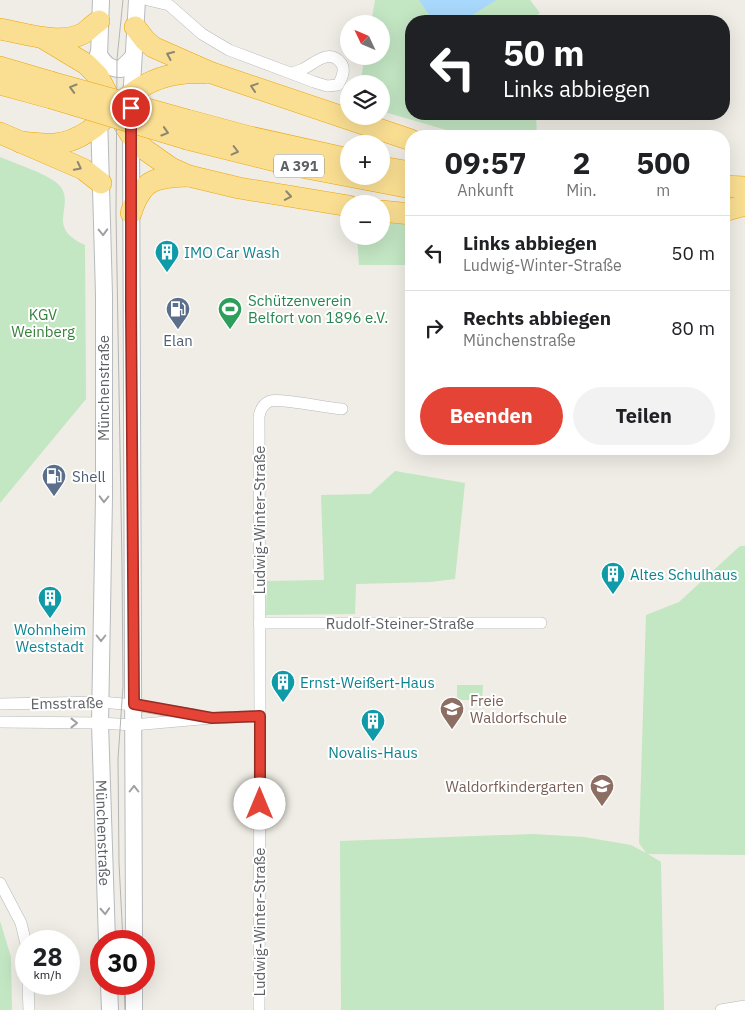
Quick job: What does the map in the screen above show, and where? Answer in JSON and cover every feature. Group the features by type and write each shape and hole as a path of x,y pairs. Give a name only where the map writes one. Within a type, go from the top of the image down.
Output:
{"highway":[{"path":"0,28 43,38 68,38 83,33 100,10"},
{"path":"135,27 153,47 212,73 405,138"},
{"path":"43,38 86,64 98,76 131,136 152,156 171,168 189,176 240,188 340,205"},
{"name":"A 391","path":"0,67 51,90 187,130 296,166 405,187"},
{"path":"20,142 54,144 68,141 86,133 99,124 131,94 154,80 169,74 188,72 212,73"},
{"name":"A 391","path":"0,84 51,90"},
{"name":"A 391","path":"187,130 250,137 340,157"},
{"path":"0,133 83,169 101,183"},
{"path":"390,168 405,171"},
{"path":"131,213 140,192 150,182 170,177 189,176"},
{"path":"730,187 745,188"},
{"path":"730,206 745,205"},
{"path":"730,209 745,205"},
{"path":"390,212 405,213"}],"main road":[{"name":"Münchenstraße","path":"134,930 131,94 137,0"},
{"name":"Münchenstraße","path":"100,10 98,76 103,277 104,497 100,723 107,930"},
{"path":"98,54 108,67 115,69 121,69 133,57"},
{"path":"109,995 110,1010"},
{"path":"134,995 134,1010"}],"street":[{"path":"148,0 169,5 202,34 221,47 291,73"},
{"name":"Ludwig-Winter-Straße","path":"259,1008 260,410 271,401 342,409"},
{"name":"Rudolf-Steiner-Straße","path":"260,623 541,623"},
{"name":"Emsstraße","path":"0,704 101,702 134,704"},
{"path":"134,704 212,718"},
{"path":"100,723 133,725 260,716"},
{"name":"Emsstraße","path":"0,722 100,723"},
{"path":"0,883 21,923 23,930"},
{"path":"28,995 29,1010"},
{"path":"721,1010 745,1006"}],"green space":[{"path":"375,0 530,0 540,13 537,15 405,15 405,118 390,114 390,75 362,75 363,65 390,65 390,15 372,15"},
{"path":"412,120 536,120 537,130 446,130"},
{"name":"KGV Weinberg","path":"0,157 41,174 60,186 65,201 63,224 66,231 73,238 85,245 86,399 0,503"},
{"path":"390,223 405,224 405,265 359,265 358,245 390,245"},
{"path":"395,471 465,483 455,579 430,582 356,584 355,614 266,615 267,581 324,580 321,495 370,494"},
{"path":"740,546 745,546 745,855 648,854 661,862 664,1010 341,1010 340,841 533,834 584,837 631,845 646,853 639,843 646,615 679,602"},
{"path":"457,685 483,685 482,700 457,700"},
{"path":"0,921 11,957 12,1010 0,1010"}],"water":[{"path":"419,0 496,0 472,15 429,15"}],"tram line":[{"path":"122,930 119,863 118,759 123,686 116,212 117,59 123,0"},
{"path":"124,995 125,1010"}],"place":[{"name":"IMO Car Wash","path":"167,273"},
{"name":"Elan","path":"178,330"},
{"name":"Schützenverein Belfort von 1896 e.V.","path":"230,330"},
{"name":"Shell","path":"54,497"},
{"name":"Altes Schulhaus","path":"613,595"},
{"name":"Wohnheim Weststadt","path":"50,619"},
{"name":"Ernst-Weißert-Haus","path":"283,703"},
{"name":"Freie Waldorfschule","path":"452,730"},
{"name":"Novalis-Haus","path":"373,742"},
{"name":"Waldorfkindergarten","path":"602,807"}],"route":[{"path":"131,108 130,218 134,704 212,718 260,716 260,804"}]}
